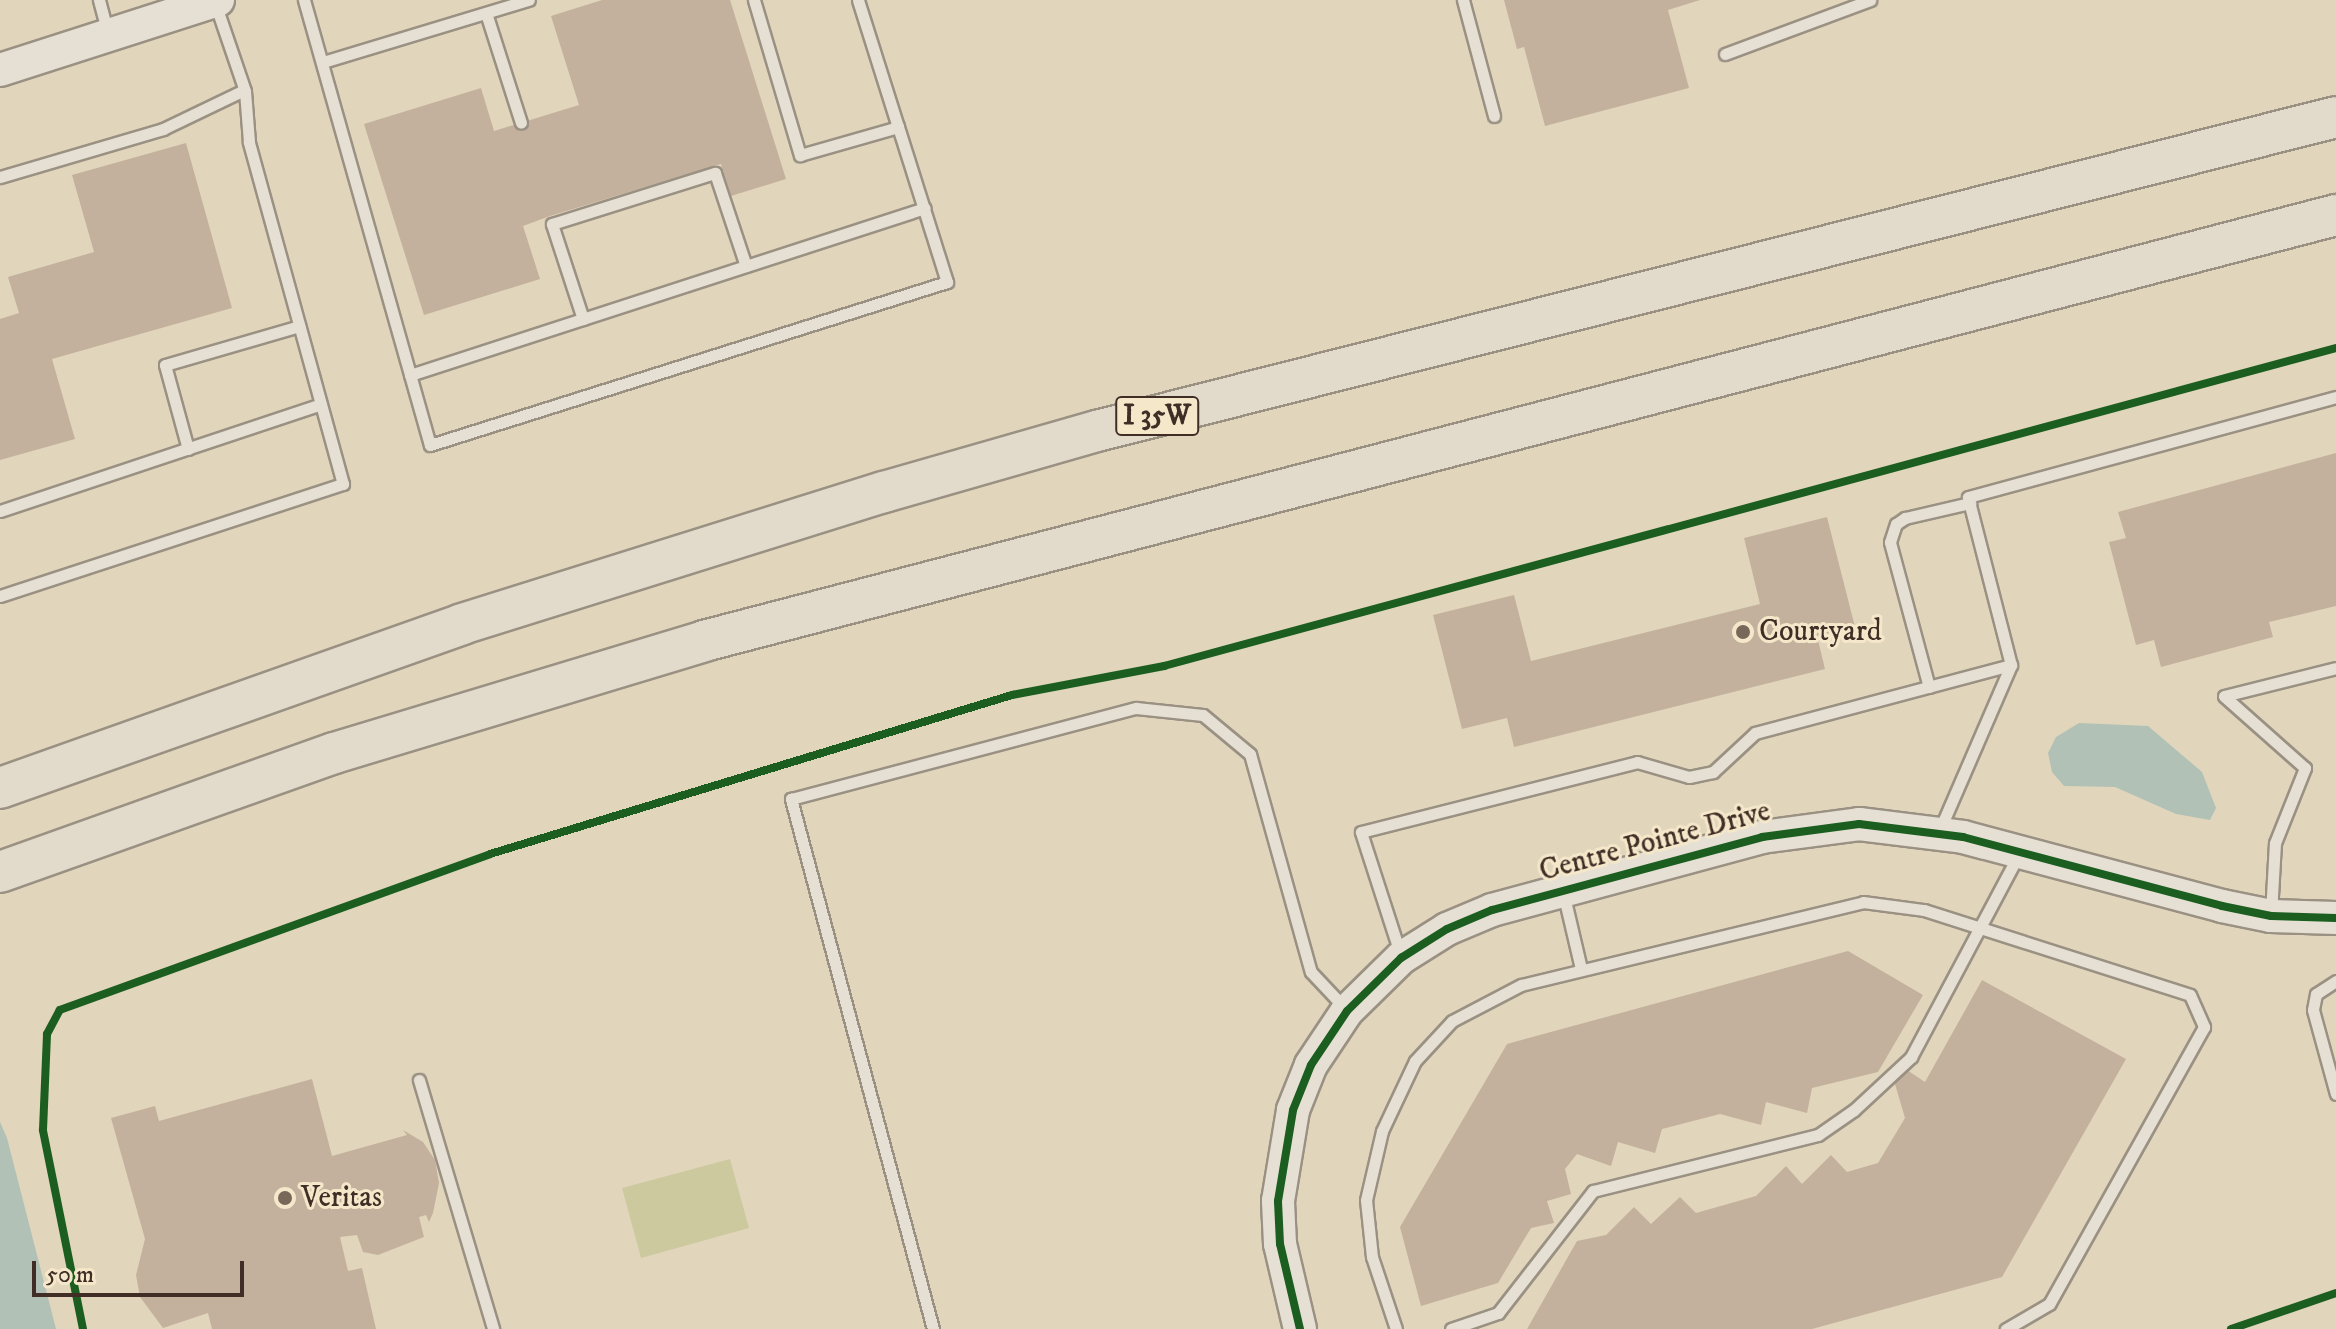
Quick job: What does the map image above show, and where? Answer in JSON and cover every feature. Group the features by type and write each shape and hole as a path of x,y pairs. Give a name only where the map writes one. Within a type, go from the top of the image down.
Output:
{"highway":[{"name":"I 35W","path":"0,788 447,629 915,483 1097,431 2336,117"},
{"path":"0,872 334,753 691,645 2336,215"}],"street":[{"path":"0,70 216,1"},
{"name":"Centre Pointe Drive","path":"1300,1329 1280,1244 1281,1158 1311,1065 1347,1011 1401,958 1447,929 1492,910 1806,828 1859,824 1939,832 2271,916 2336,918"}],"lane":[{"path":"99,0 108,35"},
{"path":"304,0 430,445 947,282 858,0"},
{"path":"323,62 529,0"},
{"path":"754,0 800,155 898,127"},
{"path":"1463,0 1494,116"},
{"path":"1725,54 1870,0"},
{"path":"0,596 343,484 249,142 244,90 216,1"},
{"path":"486,13 521,123"},
{"path":"0,177 163,129 244,90"},
{"path":"583,319 551,220 715,173 746,266"},
{"path":"410,375 925,208"},
{"path":"188,449 165,365 299,326"},
{"path":"1939,832 2011,665 1968,497 2336,397"},
{"path":"0,511 321,404"},
{"path":"1929,687 1890,542 1896,524 1905,518 1970,503"},
{"path":"1401,958 1361,832 1637,762 1689,777 1713,772 1755,733 2011,665"},
{"path":"2271,916 2275,843 2305,768 2224,696 2336,668"},
{"path":"933,1329 791,799 1136,708 1203,715 1250,754 1311,972 1347,1011"},
{"path":"1451,1329 1498,1313 1593,1191 1818,1135 1854,1110 1911,1057 1982,929 2020,852"},
{"path":"1562,891 1581,969"},
{"path":"1396,1329 1372,1257 1366,1200 1382,1131 1415,1061 1452,1021 1521,985 1863,902 1924,910 2190,995 2204,1027 2049,1304 2006,1329"},
{"path":"2336,981 2316,994 2313,1010 2336,1094"},
{"path":"419,1080 493,1329"}],"shaded area":[{"path":"2079,723 2148,726 2202,772 2216,808 2210,820 2176,814 2115,787 2064,786 2052,772 2048,753 2056,737"},
{"path":"0,1122 7,1138 56,1329 0,1329"},
{"path":"730,1159 749,1228 641,1258 622,1188"}],"building":[{"path":"602,0 730,0 786,179 731,196 721,164 523,226 540,279 424,315 364,124 481,88 494,131 579,105 551,16"},
{"path":"1504,0 1700,0 1668,10 1689,88 1545,126 1524,47 1517,49"},
{"path":"186,143 232,308 52,359 75,439 0,460 0,319 19,313 8,277 94,252 72,175"},
{"path":"2336,453 2336,606 2269,622 2273,637 2161,667 2154,640 2136,645 2109,542 2126,538 2118,512"},
{"name":"Courtyard","path":"1827,517 1855,627 1817,636 1825,669 1514,747 1507,718 1462,729 1433,615 1514,595 1531,661 1760,604 1744,538"},
{"path":"1848,951 1923,995 1878,1072 1812,1088 1807,1113 1766,1102 1761,1125 1720,1114 1662,1129 1655,1153 1618,1142 1611,1166 1577,1154 1565,1169 1571,1194 1547,1201 1554,1223 1531,1228 1498,1283 1421,1306 1400,1227 1507,1044"},
{"path":"1982,980 2126,1059 2002,1277 1812,1329 1527,1329 1577,1241 1606,1235 1634,1207 1651,1224 1680,1197 1696,1213 1756,1196 1786,1166 1802,1184 1831,1155 1847,1172 1878,1163 1905,1118 1895,1084 1904,1068 1925,1082"},
{"name":"Veritas","path":"312,1079 332,1156 407,1135 403,1130 423,1142 435,1160 439,1183 433,1213 429,1222 426,1215 419,1217 424,1237 378,1255 363,1252 357,1235 340,1237 348,1271 362,1268 376,1329 212,1329 208,1313 163,1328 140,1297 136,1275 145,1239 111,1118 155,1106 159,1121"}],"cycle path":[{"path":"83,1329 43,1130 47,1034 60,1010 490,854 1012,695 1164,666 2336,348"},
{"path":"1300,1329 1280,1244 1278,1201 1293,1110 1311,1065 1347,1011 1401,958 1447,929 1492,910 1762,837 1859,824 1963,837 2222,906 2271,916 2336,918"},
{"path":"2231,1329 2336,1293"}],"place":[{"name":"Courtyard","path":"1743,632"},
{"name":"Veritas","path":"285,1198"}]}
